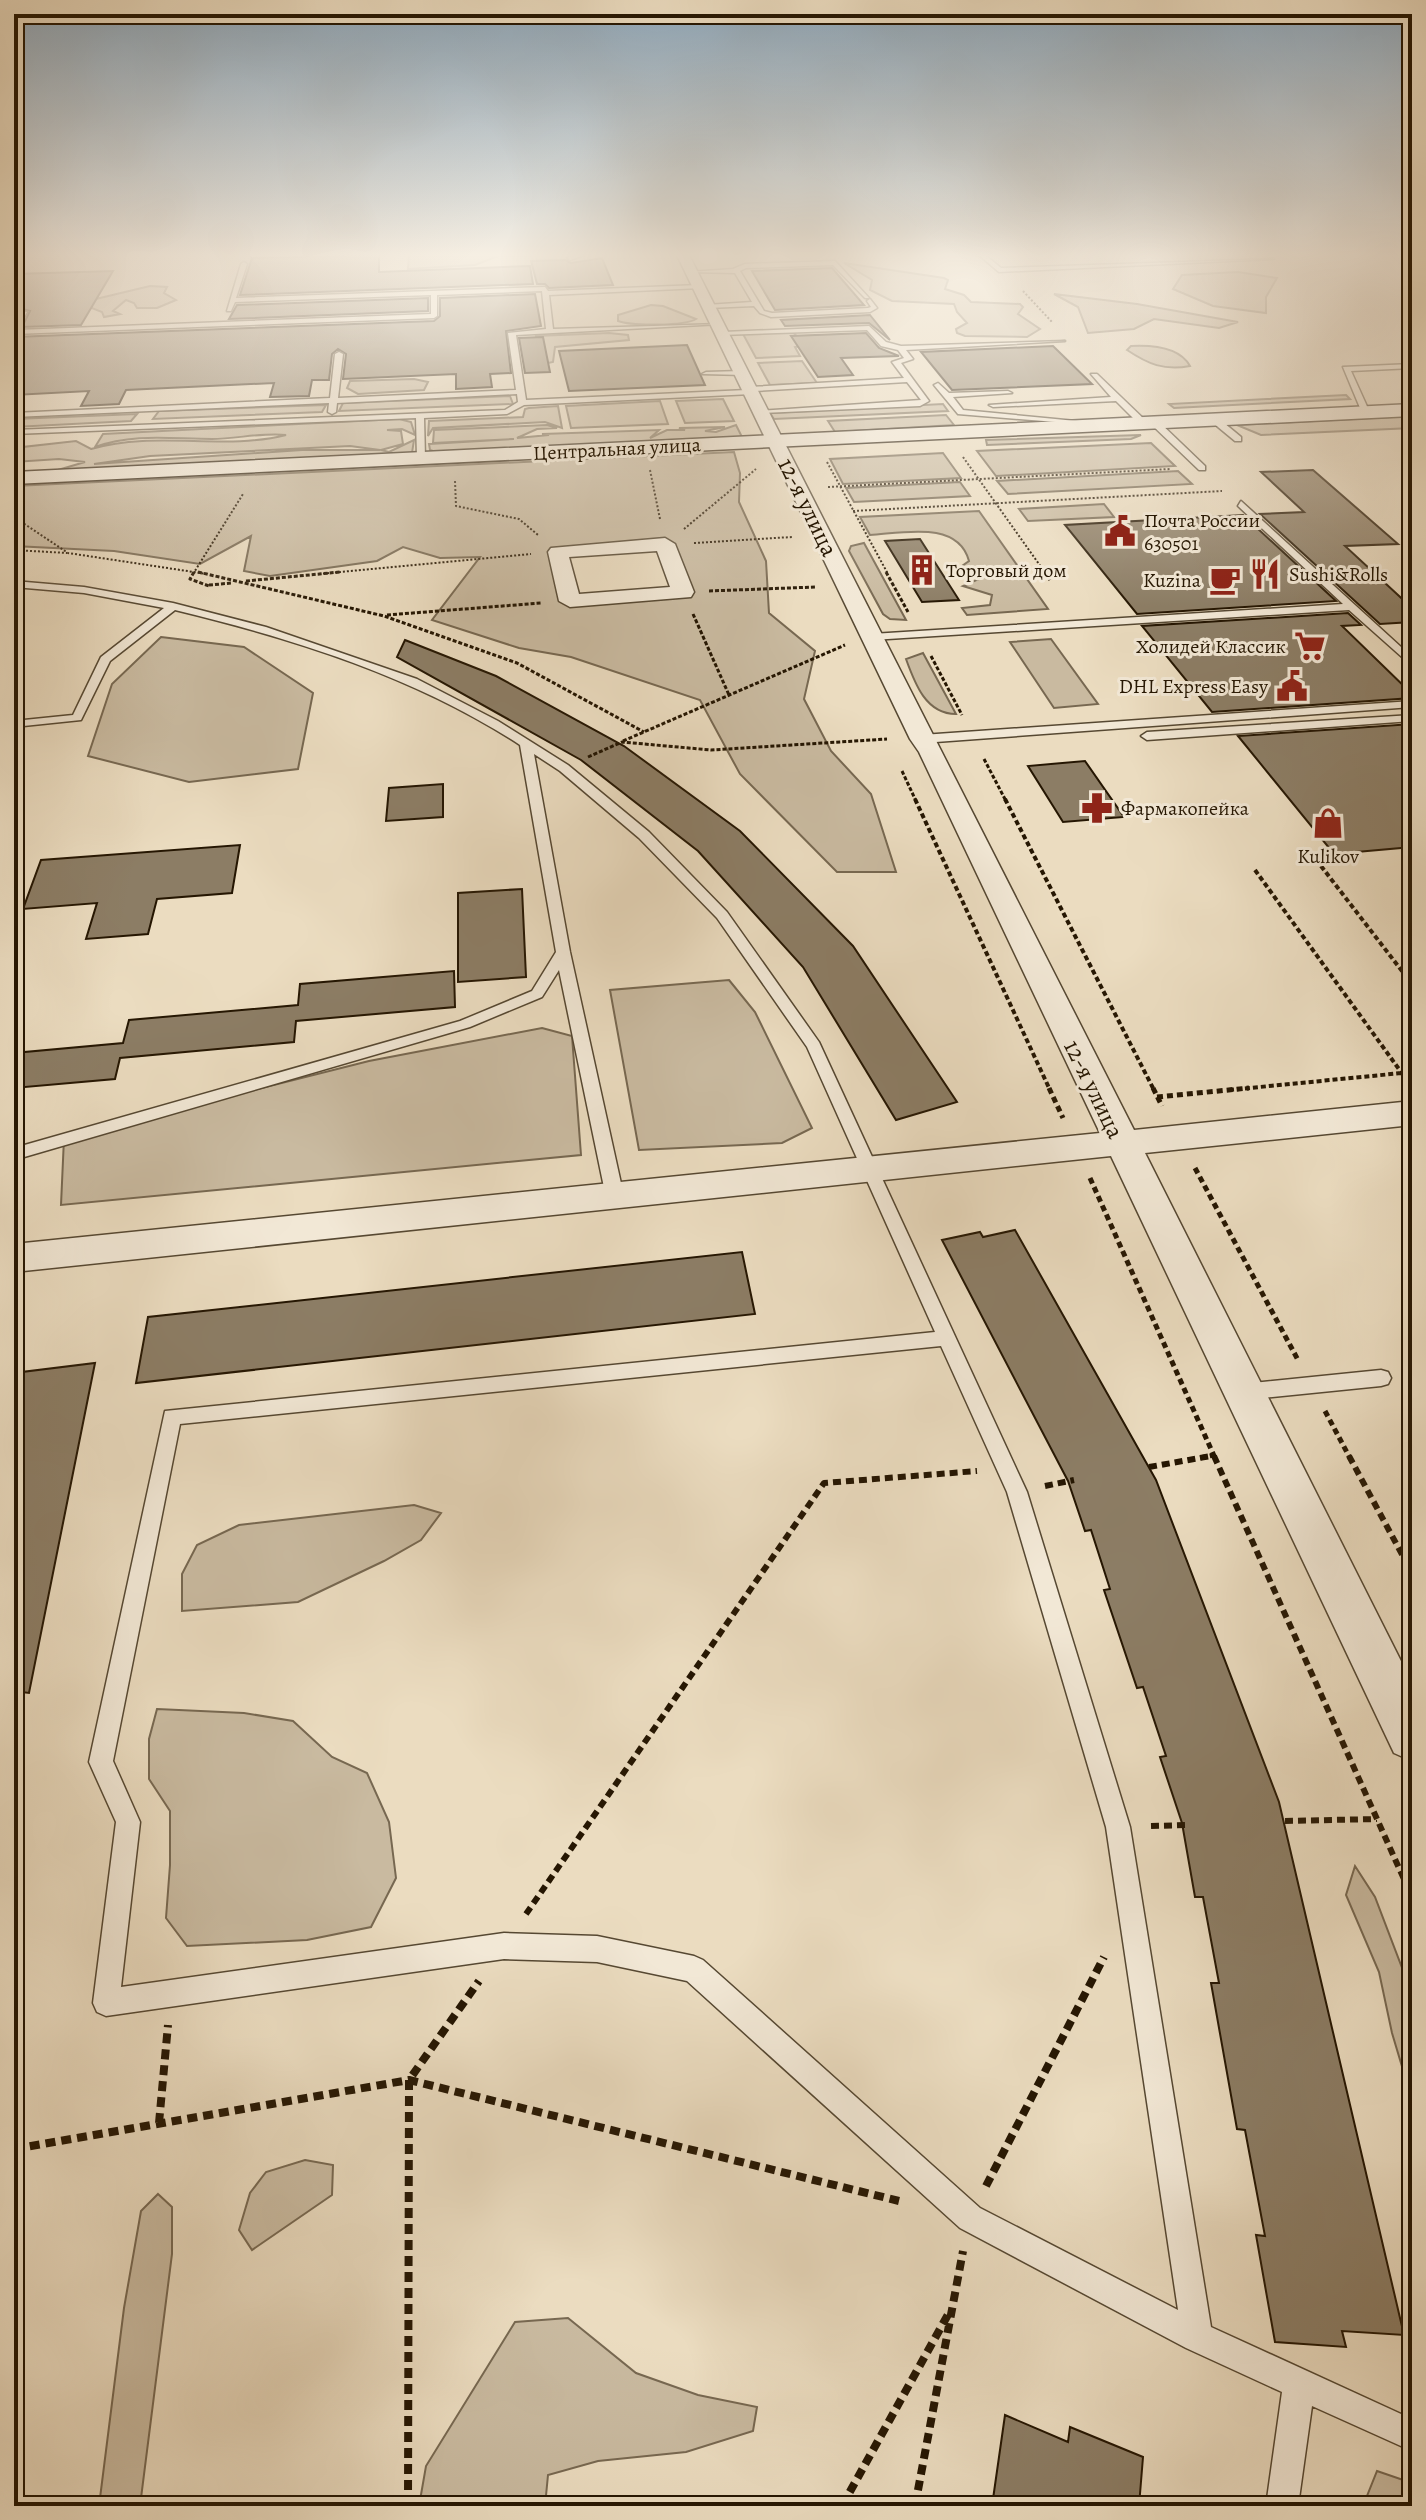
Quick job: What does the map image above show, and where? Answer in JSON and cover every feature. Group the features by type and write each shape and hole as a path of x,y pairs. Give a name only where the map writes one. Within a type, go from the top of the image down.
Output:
{"main road":[{"name":"Центральная улица","path":"14,478 421,458 768,454 813,439 1412,410"}],"street":[{"name":"12-я улица","path":"742,373 761,411 768,454 799,488 1412,1736"},
{"path":"665,544 683,592 570,601 558,552 665,544"},
{"path":"14,1258 1412,1113"}],"lane":[{"path":"332,419 337,373"},
{"path":"517,373 522,403"},
{"path":"706,374 742,373"},
{"path":"761,411 920,404 925,401 904,373"},
{"path":"1348,373 1366,413"},
{"path":"1094,376 1202,468"},
{"path":"14,432 507,412 522,403 910,380"},
{"path":"938,385 961,412 1120,425"},
{"path":"814,387 828,408"},
{"path":"1092,389 1107,388"},
{"path":"244,404 249,390"},
{"path":"14,415 520,392"},
{"path":"947,395 1020,392"},
{"path":"956,406 1118,399"},
{"path":"420,416 421,458"},
{"path":"1215,420 1238,439"},
{"path":"1241,504 1412,663"},
{"path":"14,584 84,590 174,606 262,629 413,681 494,723 564,768 644,835 722,915 814,1046 1017,1492 1118,1827 1197,2337"},
{"path":"14,724 77,718 105,659 174,606"},
{"path":"872,637 1351,607"},
{"path":"1076,610 1087,623"},
{"path":"926,745 1412,704"},
{"path":"975,741 1412,718"},
{"path":"526,744 563,952 615,1197"},
{"path":"14,1154 465,1024 537,994 563,952"},
{"path":"949,1338 172,1417 101,1762 128,1822 106,2003 504,1946 597,1949 694,1969 970,2218 1197,2337 1412,2435"},
{"path":"1243,1392 1381,1378"},
{"path":"1282,2506 1299,2384"}],"path":[{"path":"813,439 920,634 1157,1097 1412,1573"},
{"path":"957,450 1050,580"},
{"path":"665,544 768,454"},
{"path":"649,466 665,544"},
{"path":"799,488 1202,468"},
{"path":"455,476 456,506 519,519 558,552"},
{"path":"248,486 190,579 209,585 558,552"},
{"path":"853,511 1227,491"},
{"path":"14,517 68,553"},
{"path":"665,544 793,537"},
{"path":"14,550 68,553 194,571 384,616 517,663 644,732"},
{"path":"61,558 68,553"},
{"path":"174,606 209,585"},
{"path":"729,695 683,592 816,587"},
{"path":"384,616 570,601"},
{"path":"564,768 844,645 872,637"},
{"path":"622,742 711,750 887,739"},
{"path":"1321,866 1412,984"},
{"path":"1255,870 1412,1087"},
{"path":"1157,1097 1412,1072"},
{"path":"1149,1467 1214,1455"},
{"path":"408,2506 409,2080 824,1483 1007,1469"},
{"path":"1285,1821 1377,1819"},
{"path":"915,2506 970,2218 1130,1906"},
{"path":"159,2123 170,1995"},
{"path":"14,2149 409,2080 909,2203"},
{"path":"842,2506 953,2305"}],"shaded area":[{"path":"763,373 810,373 817,383 770,385"},
{"path":"414,379 428,382 424,390 358,394 347,388 350,381"},
{"path":"1346,395 1350,399 1174,408 1169,404"},
{"path":"510,396 513,404 339,411 343,403"},
{"path":"723,399 734,421 685,423 676,401"},
{"path":"660,401 668,424 571,428 566,406"},
{"path":"943,404 948,411 774,419 770,413"},
{"path":"326,405 322,412 153,419 159,411"},
{"path":"558,406 562,428 545,422 433,428 428,436 429,421 523,417 525,409"},
{"path":"137,414 131,421 14,427 14,419"},
{"path":"946,415 954,425 835,432 828,421"},
{"path":"1412,416 1412,428 1261,435 1237,425"},
{"path":"399,419 411,422 415,435 402,429 387,430 401,431 403,444 381,450 389,452 414,440 412,453 402,455 51,472 85,462 59,459 14,462 14,448 76,441 91,449 140,441 238,441 286,435 212,439 138,438 95,447 103,434","holes":["350,446 380,450 302,450 94,464 150,456"]},
{"path":"547,425 557,428 537,429 517,438 549,435 542,434 659,430 650,438 667,430 685,430 679,428 725,427 705,431 716,432 736,425 743,439 439,453 430,450 429,444 514,439 433,443 434,430"},
{"path":"1141,435 1131,439 987,445 986,440"},
{"path":"1151,443 1175,466 996,476 977,451"},
{"path":"734,452 740,473 739,502 766,561 769,613 815,651 804,699 831,751 871,794 896,872 837,872 740,774 700,700 571,657 519,648 432,620 480,557 440,558 403,547 377,561 270,576 244,571 251,536 200,564 114,551 14,546 14,486","holes":["665,544 683,592 569,600 559,552"]},
{"path":"943,453 961,478 843,484 830,459"},
{"path":"1178,471 1192,484 1008,494 997,481"},
{"path":"960,482 970,496 854,502 846,488"},
{"path":"1104,504 1114,517 1028,521 1019,509"},
{"path":"979,511 1048,609 967,615 962,608 990,605 992,595 963,586 981,578 959,568 969,561 954,539 928,532 870,535 860,517"},
{"path":"864,543 906,620 890,619 883,614 849,551 851,546"},
{"path":"161,637 244,647 313,693 298,769 189,782 88,756 112,684"},
{"path":"1051,639 1098,704 1054,708 1010,642"},
{"path":"923,653 956,714 937,709 918,687 906,659"},
{"path":"729,980 755,1012 812,1128 782,1143 639,1150 610,990"},
{"path":"542,1028 572,1036 581,1155 61,1205 64,1138 369,1061"},
{"path":"414,1505 441,1513 421,1540 298,1602 182,1611 182,1574 197,1545 239,1525"},
{"path":"157,1709 244,1713 293,1721 332,1757 367,1773 389,1822 396,1878 371,1927 307,1940 187,1946 166,1918 170,1811 149,1779 149,1739"},
{"path":"1355,1866 1375,1897 1412,1994 1412,2100 1392,2033 1379,1972 1346,1895"},
{"path":"305,2160 333,2165 332,2195 252,2250 239,2230 250,2193 266,2172"},
{"path":"158,2194 172,2207 172,2254 140,2506 99,2506 124,2308 141,2211"},
{"path":"568,2318 636,2373 698,2395 757,2407 753,2431 686,2452 598,2461 548,2475 545,2506 419,2506 426,2466 515,2322"},
{"path":"1377,2471 1412,2483 1412,2506 1363,2506"}],"building":[{"path":"14,373 330,373 329,380 312,380 309,396 270,397 274,383 126,390 119,404 81,406 89,391 14,395"},
{"path":"344,373 511,373 490,374 492,387 456,389 456,374 343,379"},
{"path":"564,373 699,373 705,385 569,391"},
{"path":"815,373 853,375 818,377"},
{"path":"938,373 1080,373 1092,384 952,390"},
{"path":"1313,470 1398,544 1345,546 1412,608 1412,622 1380,624 1260,514 1304,512 1261,472"},
{"path":"1243,515 1336,601 1137,614 1065,525"},
{"name":"Торговый дом","path":"920,539 959,600 922,602 885,541"},
{"path":"1348,613 1361,625 1342,626 1412,694 1412,698 1212,712 1142,626"},
{"path":"405,640 496,676 624,746 740,831 853,946 957,1102 896,1120 803,967 698,851 581,760 397,657"},
{"path":"1412,724 1412,847 1334,854 1238,736"},
{"path":"1085,761 1124,817 1063,822 1028,766"},
{"path":"443,784 443,817 386,821 389,788"},
{"path":"240,845 232,893 157,899 148,934 86,939 97,903 23,909 41,860"},
{"path":"522,889 526,977 458,982 458,893"},
{"path":"454,971 455,1007 296,1021 294,1042 120,1058 115,1079 14,1088 14,1053 123,1043 129,1020 298,1005 300,984"},
{"path":"1015,1230 1156,1480 1279,1802 1404,2335 1342,2331 1346,2347 1275,2342 1256,2235 1265,2236 1245,2130 1237,2129 1211,1983 1219,1983 1203,1897 1195,1897 1182,1823 1160,1757 1166,1756 1143,1687 1137,1688 1104,1590 1110,1589 1091,1530 1085,1531 1068,1481 942,1240 980,1232 983,1237"},
{"path":"742,1252 755,1314 136,1383 148,1317"},
{"path":"95,1363 29,1693 14,1691 14,1373"},
{"path":"1005,2415 1068,2442 1070,2427 1143,2457 1139,2506 992,2506"}],"place":[{"name":"Почта России 630501","path":"1120,531"},
{"name":"Торговый дом","path":"922,570"},
{"name":"Sushi&Rolls","path":"1265,574"},
{"name":"Kuzina","path":"1225,580"},
{"name":"Холидей Классик","path":"1310,646"},
{"name":"DHL Express Easy","path":"1292,686"},
{"name":"Фармакопейка","path":"1097,808"},
{"name":"Kulikov","path":"1328,823"}]}
